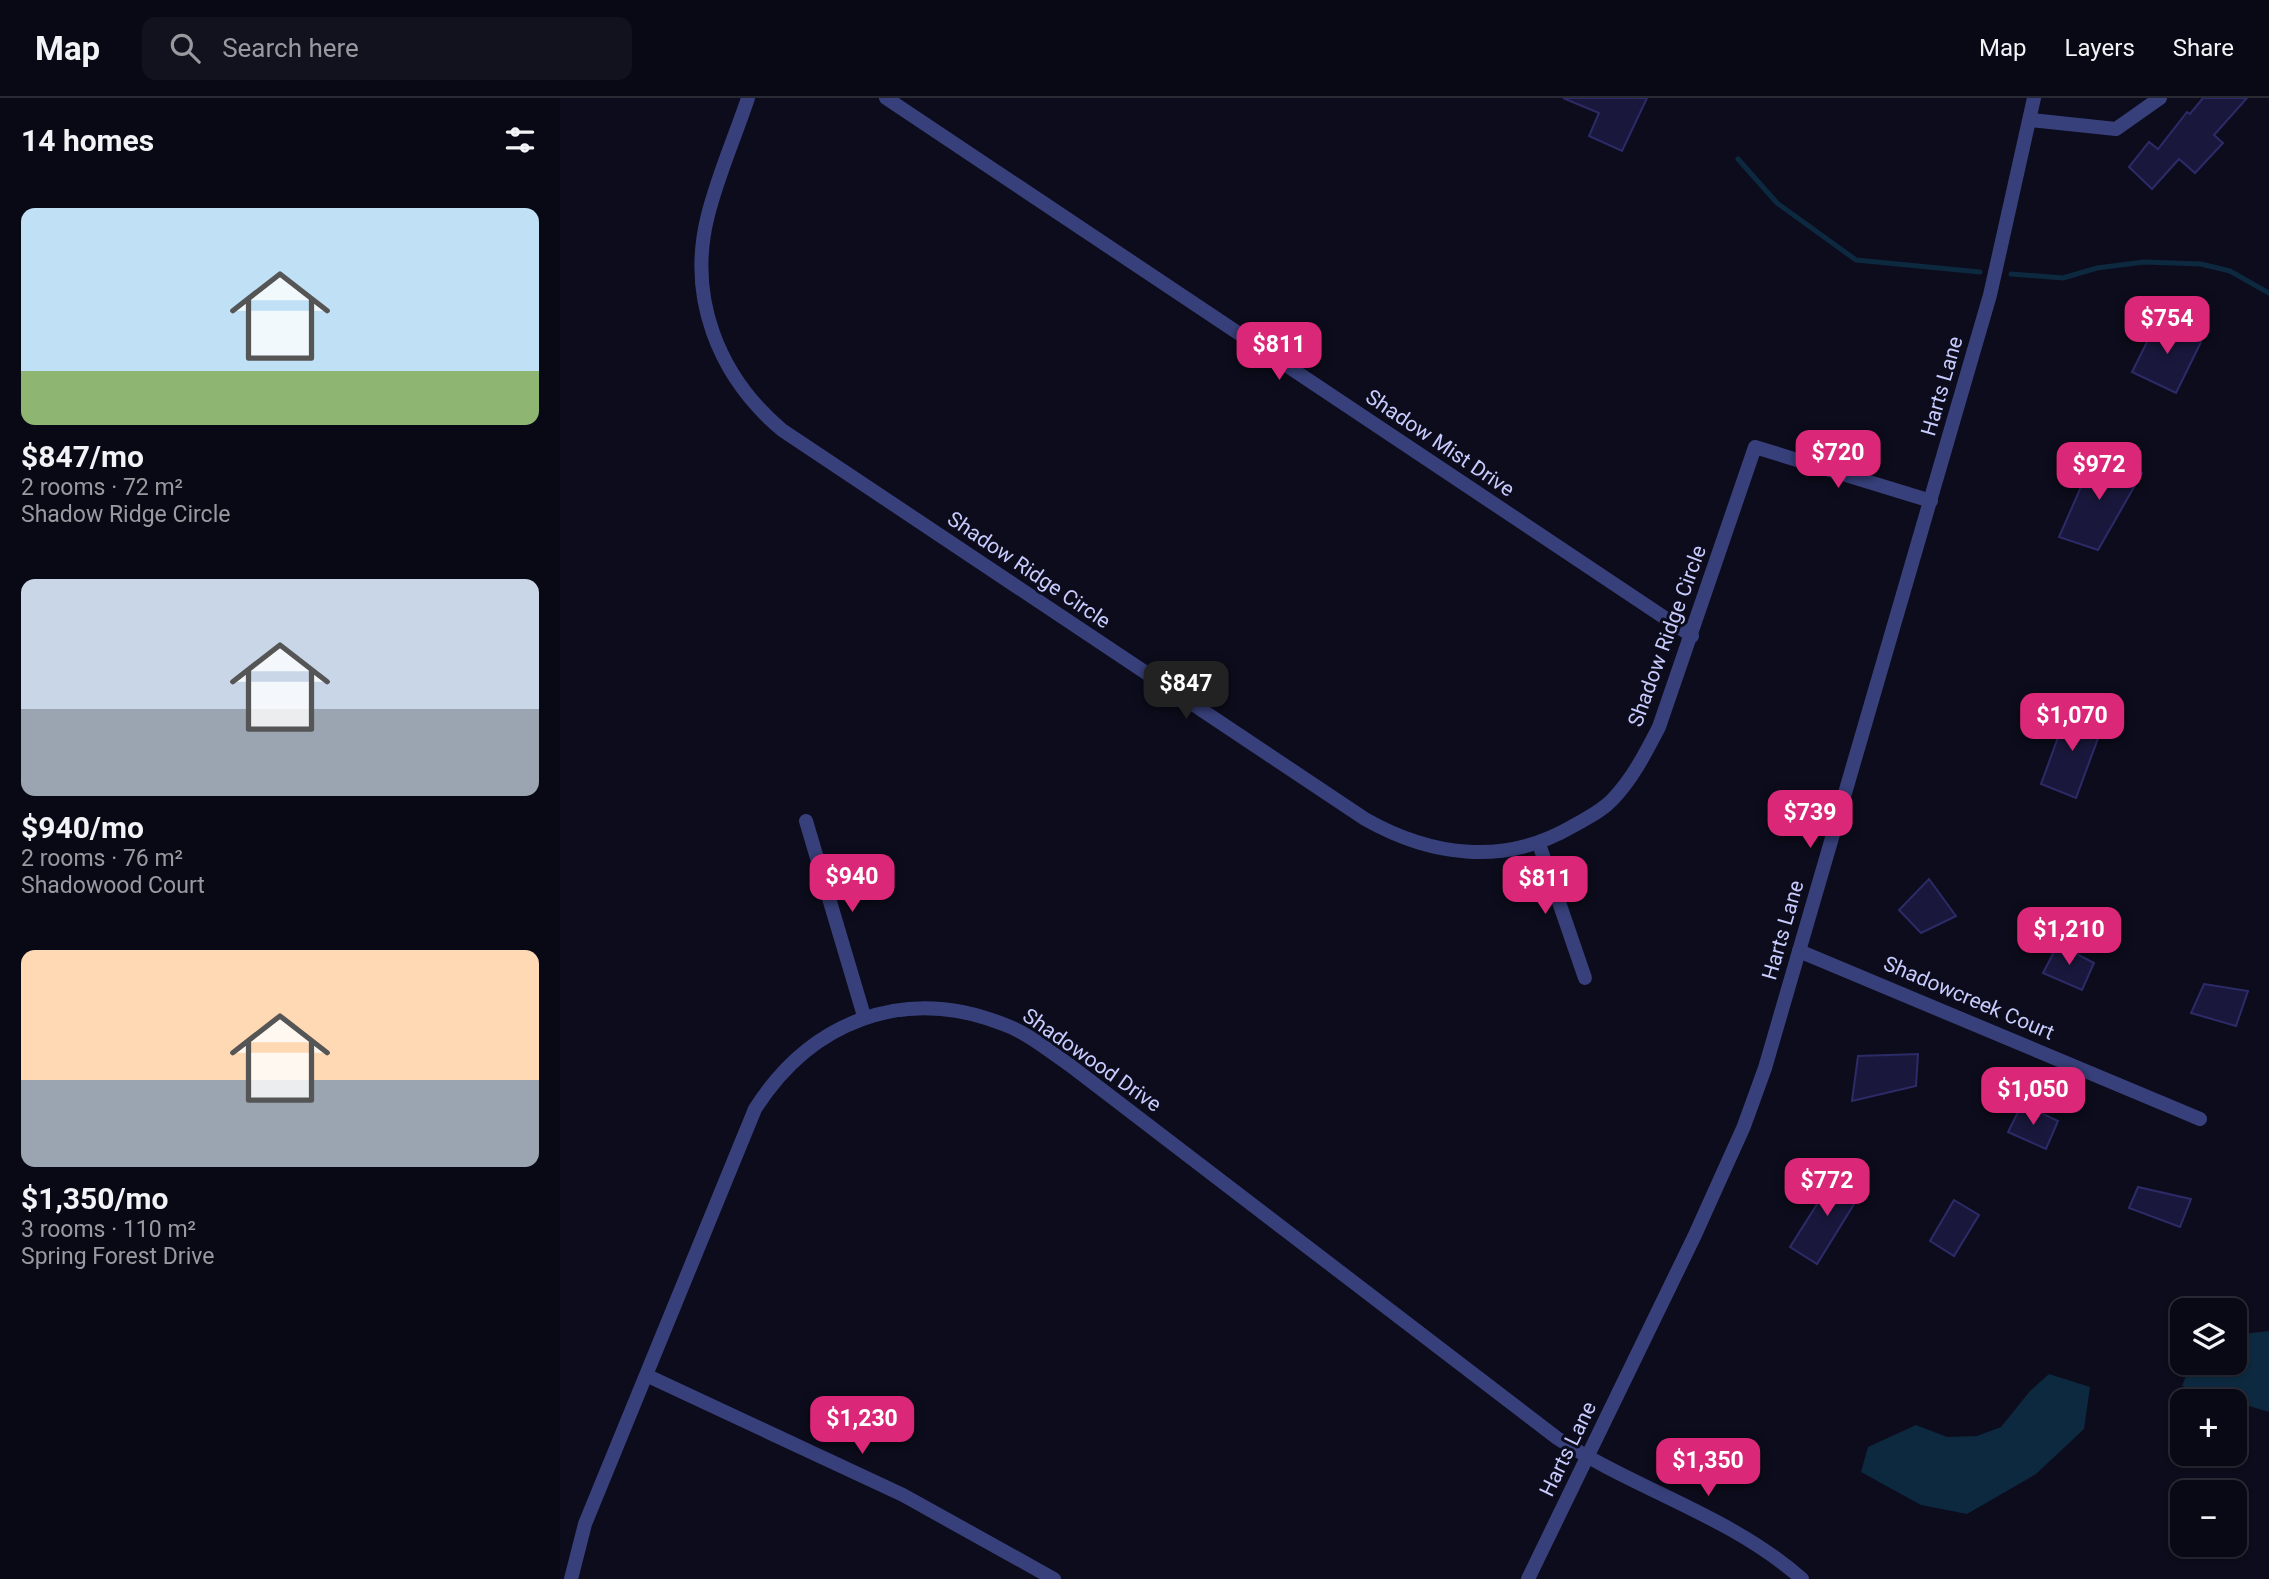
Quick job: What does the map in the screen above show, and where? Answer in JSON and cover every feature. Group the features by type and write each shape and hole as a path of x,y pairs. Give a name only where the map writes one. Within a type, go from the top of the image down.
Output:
{"street":[{"name":"Shadow Ridge Circle","path":"748,98 708,216 701,283 710,327 721,356 735,380 765,416 1389,833 1427,846 1464,853 1513,851 1539,844 1599,811 1628,781 1659,727 1755,447 1931,500"},
{"name":"Shadow Mist Drive","path":"886,98 1692,636"},
{"name":"Harts Lane","path":"1528,1579 1744,1126 1765,1068 1990,295 2034,98"},
{"path":"2031,120 2116,129 2160,98"},
{"path":"806,821 864,1016"},
{"path":"1539,844 1585,978"},
{"name":"Shadowcreek Court","path":"1799,951 2200,1119"},
{"name":"Shadowood Drive","path":"571,1579 585,1524 648,1376 755,1109 791,1062 821,1038 864,1016 911,1008 931,1008 985,1017 1023,1033 1587,1458 1722,1525 1775,1557 1802,1579"},
{"path":"648,1376 903,1495 1054,1579"}],"water":[{"path":"2269,1331 2269,1412 2247,1405 2247,1389 2192,1389 2182,1386 2186,1375 2247,1375 2247,1334"},
{"path":"2049,1374 2090,1387 2084,1429 2036,1474 1967,1514 1921,1505 1861,1472 1868,1447 1916,1425 1947,1437 1977,1436 2001,1427 2030,1391"}],"building":[{"path":"1563,98 1647,98 1622,151 1589,136 1599,113"},
{"path":"2203,98 2247,98 2214,135 2223,143 2195,173 2179,159 2152,189 2129,167 2149,142 2158,149 2187,112 2190,114"},
{"path":"2160,316 2201,342 2176,393 2132,372"},
{"path":"2095,455 2142,473 2098,550 2059,537"},
{"path":"2068,710 2104,722 2076,798 2041,784"},
{"path":"1929,879 1956,916 1921,933 1899,910"},
{"path":"2058,944 2094,963 2082,990 2043,973"},
{"path":"2204,984 2248,991 2236,1026 2191,1013"},
{"path":"1918,1054 1916,1086 1852,1101 1858,1056"},
{"path":"2022,1104 2058,1121 2046,1149 2008,1132"},
{"path":"1838,1171 1864,1188 1817,1264 1790,1247"},
{"path":"2138,1187 2191,1199 2180,1227 2129,1208"},
{"path":"1954,1200 1979,1215 1954,1256 1930,1241"}],"waterway":[{"path":"1738,159 1777,203 1856,260 1980,272"},
{"path":"2011,274 2063,278 2097,268 2144,262 2201,264 2230,271 2269,293"}]}
